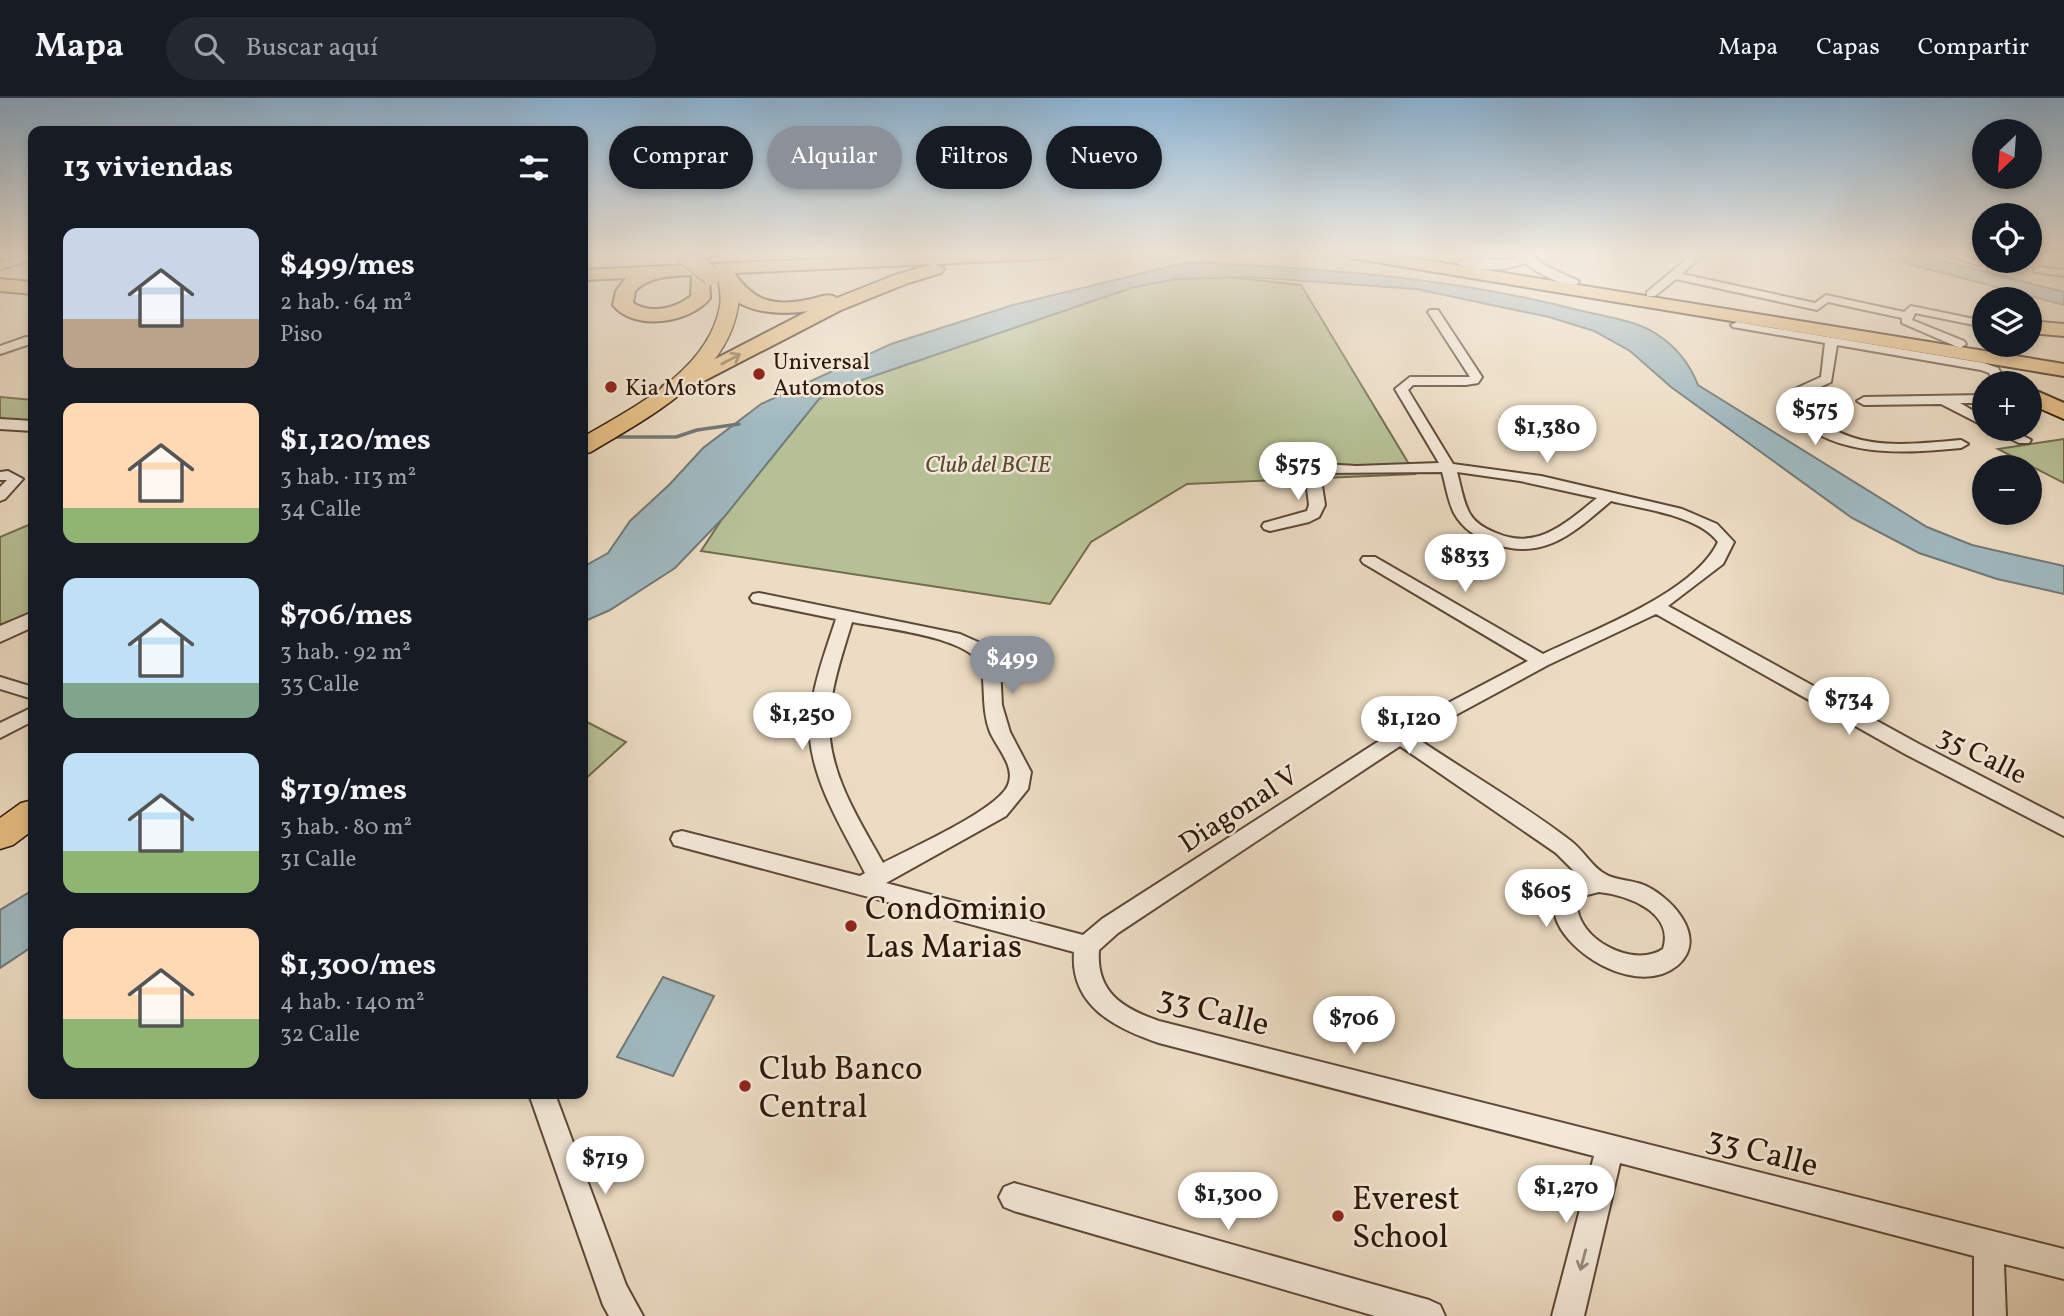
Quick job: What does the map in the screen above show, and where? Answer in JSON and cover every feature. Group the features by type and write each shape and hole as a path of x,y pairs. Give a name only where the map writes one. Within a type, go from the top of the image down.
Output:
{"highway":[{"path":"671,391 835,310"},
{"path":"1673,310 1821,336 2064,373"},
{"path":"1747,310 1960,345 2064,359"},
{"path":"2042,328 2064,330"},
{"path":"2042,353 2064,359"},
{"path":"2042,376 2064,373"},
{"path":"2042,401 2064,412"}],"main road":[{"path":"598,428 664,380 706,334 712,310"},
{"path":"598,428 671,391 718,342 728,310"},
{"path":"0,811 28,791"},
{"path":"0,836 28,816"}],"street":[{"path":"1892,310 1972,322"},
{"path":"1434,312 1476,377 1466,381 1410,382 1401,389 1448,468 1456,500 1465,519 1477,531 1521,546 1539,545 1562,533 1608,496"},
{"path":"1910,313 1906,321 1960,345"},
{"path":"1737,325 1821,336 1994,371"},
{"path":"1821,336 1827,379 1791,396 1788,404 1798,415 1828,434 1866,448 1900,449 1961,444"},
{"path":"0,349 28,341"},
{"path":"1941,398 1972,415"},
{"path":"1864,401 1972,399"},
{"path":"0,424 28,426"},
{"path":"1270,526 1304,519 1314,514 1317,505 1304,466 1448,468 1494,472 1608,496"},
{"path":"0,476 8,475 16,479 0,496"},
{"name":"Diagonal V","path":"1087,946 1110,926 1400,737 1542,661 1656,607 1717,561 1726,542 1722,534 1710,525 1689,516 1608,496"},
{"path":"1369,560 1542,661"},
{"path":"759,598 961,639 981,650 991,667 992,705 1000,732 1021,772 1018,789 998,811 870,880"},
{"name":"35 Calle","path":"1656,607 1912,749 2064,828"},
{"path":"846,615 819,722 823,753 832,783 870,880"},
{"path":"0,635 28,621"},
{"path":"0,683 28,691"},
{"path":"0,731 28,716"},
{"path":"1400,737 1564,847 1599,883 1636,891 1653,901 1667,914 1676,928 1679,942 1674,954 1663,962 1647,966 1627,965 1591,950 1577,938 1568,925 1564,912 1565,900 1572,891 1584,885 1599,883"},
{"path":"682,839 870,880 1087,946"},
{"name":"33 Calle","path":"1087,946 1085,975 1092,988 1115,1013 1137,1025 2064,1264"},
{"path":"544,1099 614,1294 627,1316"},
{"path":"1568,1316 1610,1146"},
{"path":"1013,1197 1429,1316"},
{"path":"1989,1245 1990,1316"}],"green space":[{"name":"Club del BCIE","path":"1046,310 1316,310 1415,474 1187,484 1091,542 1050,604 701,551 774,440 804,408 873,364"},
{"path":"0,397 28,400 28,422 0,420"},
{"path":"2064,439 2064,483 2042,472 2042,455 2010,455 1998,449"},
{"path":"28,525 28,618 0,632 0,537"},
{"path":"588,723 626,742 588,776"}],"water":[{"path":"998,310 1067,310 862,380 819,399 725,516 675,568 610,610 588,620 588,564 608,553 630,521 670,484 703,448 761,404 891,344"},
{"path":"1515,310 1578,310 1618,319 1655,333 1669,343 1686,362 1698,385 1927,527 1972,545 2064,566 2064,594 1997,579 1919,553 1852,518 1671,387 1630,351 1594,331"},
{"path":"28,893 28,949 0,968 0,910"},
{"path":"663,977 714,996 673,1076 617,1057"}],"waterway":[{"path":"610,437 676,437 697,430 739,424"}],"place":[{"name":"Universal Automotos","path":"759,374"},
{"name":"Kia Motors","path":"611,387"},
{"name":"Condominio Las Marias","path":"851,926"},
{"name":"Club Banco Central","path":"745,1086"},
{"name":"Everest School","path":"1338,1216"}]}
